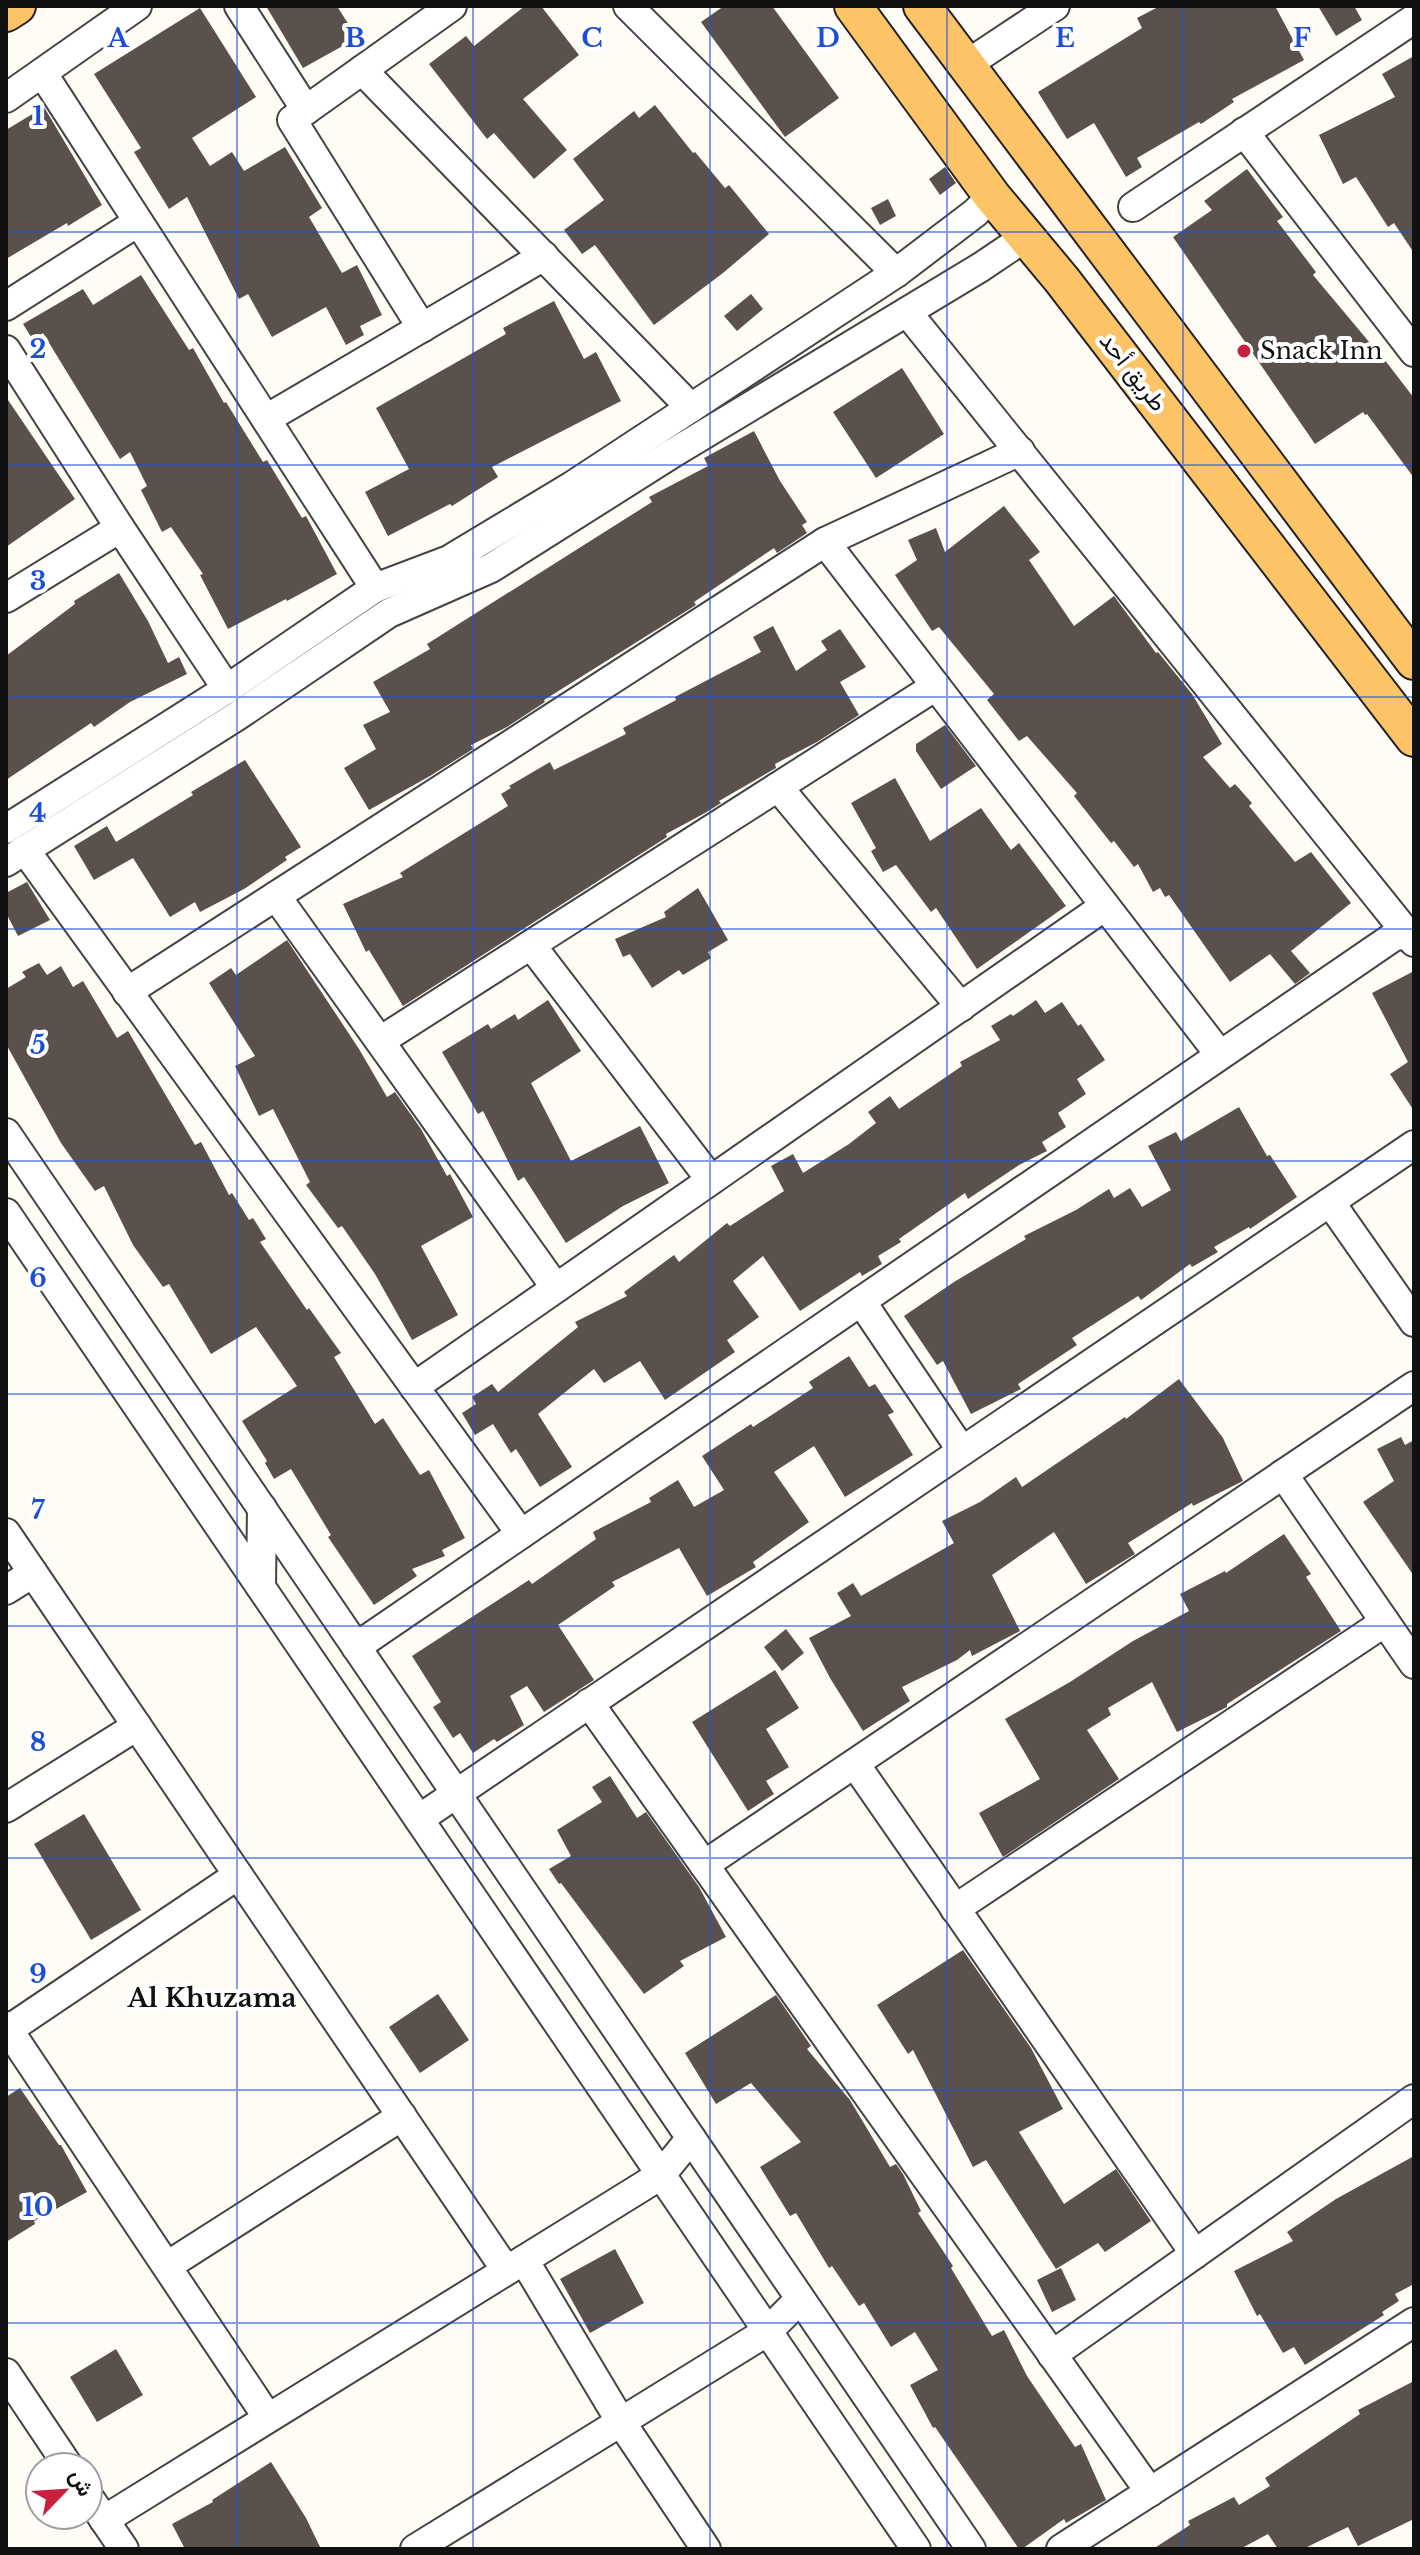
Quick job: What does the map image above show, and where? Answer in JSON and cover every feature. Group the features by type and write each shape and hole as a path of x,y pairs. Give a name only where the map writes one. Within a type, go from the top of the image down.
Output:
{"main road":[{"path":"6,13 17,6"},
{"name":"طريق أحد","path":"853,6 992,196 1027,236 1414,738"},
{"path":"922,6 1414,661"}],"street":[{"path":"6,98 137,6"},
{"path":"239,6 306,110"},
{"path":"422,328 292,120 452,6"},
{"path":"628,6 896,273"},
{"path":"966,65 1055,6"},
{"path":"1133,207 1414,19"},
{"path":"362,70 691,408"},
{"path":"43,74 375,588"},
{"path":"1244,132 1414,352"},
{"path":"12,847 227,689 375,588 449,560 572,486 896,273 975,213 992,196"},
{"path":"6,306 138,222"},
{"path":"12,847 237,716 389,613 491,568 1027,236"},
{"path":"266,419 544,256"},
{"path":"907,312 1411,938"},
{"path":"6,350 227,689"},
{"path":"127,992 825,542 1020,451"},
{"path":"6,598 120,528"},
{"path":"825,542 1220,1055"},
{"path":"380,1041 936,686"},
{"path":"778,787 961,1007"},
{"path":"12,847 127,992 521,1534"},
{"path":"276,896 556,1288"},
{"path":"414,1387 1105,906"},
{"path":"356,1647 1393,937 1411,938"},
{"path":"531,945 711,1180"},
{"path":"6,1133 971,2549"},
{"path":"419,1819 1414,1145"},
{"path":"1330,1202 1414,1322"},
{"path":"6,1213 916,2549"},
{"path":"861,1301 962,1451"},
{"path":"704,1865 1414,1386"},
{"path":"1283,1474 1414,1664"},
{"path":"261,1587 262,1508"},
{"path":"6,1533 402,2116 515,2265 706,2549"},
{"path":"6,1590 33,1573"},
{"path":"955,1909 1385,1622"},
{"path":"589,1703 1150,2492"},
{"path":"6,1808 137,1726"},
{"path":"855,1764 1195,2254"},
{"path":"238,1875 7,2028 268,2418"},
{"path":"1052,2355 1414,2099"},
{"path":"167,2266 402,2116"},
{"path":"124,2549 104,2520 661,2175 691,2138"},
{"path":"415,2549 768,2331 800,2299"},
{"path":"1061,2549 1414,2322"},
{"path":"7,2376 58,2451"}],"building":[{"path":"266,6 337,6 357,38 303,68"},
{"path":"525,6 541,6 579,55 523,99 567,150 534,179 494,133 487,139 429,64 466,36 474,46"},
{"path":"724,6 772,6 839,98 785,137 701,22"},
{"path":"1160,6 1275,6 1304,60 1232,99 1234,102 1201,124 1199,122 1137,158 1142,167 1126,177 1094,123 1067,139 1038,92 1142,28 1137,18"},
{"path":"1318,6 1354,6 1362,20 1336,36"},
{"path":"200,8 256,97 192,138 210,166 232,152 244,171 285,147 322,208 309,217 342,273 357,265 382,315 360,326 364,335 346,345 326,307 272,337 248,294 239,299 187,197 169,209 134,152 141,148 94,74"},
{"path":"1414,56 1414,253 1394,223 1388,227 1356,177 1343,184 1319,135 1395,97 1382,74"},
{"path":"655,105 693,153 725,188 729,185 769,234 654,325 595,245 582,254 564,230 604,200 573,159 634,111 639,118"},
{"path":"44,107 102,205 6,259 6,130"},
{"path":"945,167 956,183 940,195 929,179"},
{"path":"1247,169 1283,217 1277,221 1316,272 1313,275 1414,398 1414,478 1363,412 1315,444 1173,237 1212,210 1204,201"},
{"path":"888,199 896,216 880,225 871,208"},
{"path":"141,275 189,350 193,348 263,462 267,460 302,518 306,516 337,574 228,629 200,575 203,574 171,527 162,532 141,490 147,486 130,452 120,459 43,333 33,340 23,324 83,289 93,305"},
{"path":"751,294 763,309 737,331 724,316"},
{"path":"554,301 584,359 596,352 621,401 492,467 498,477 452,506 450,504 388,536 365,492 409,469 376,408 506,334 503,328"},
{"path":"902,368 944,434 876,478 833,412"},
{"path":"6,397 75,499 6,547"},
{"path":"754,431 780,481 807,522 802,525 807,533 777,553 774,548 694,602 696,605 544,700 507,727 471,745 473,749 430,776 369,810 344,768 376,749 363,725 390,712 373,682 430,649 427,644 652,502 649,497 708,466 704,458"},
{"path":"1004,506 1040,552 1029,560 1074,626 1114,596 1156,653 1192,694 1222,744 1203,757 1230,788 1235,784 1252,803 1249,806 1295,862 1311,852 1351,903 1291,951 1310,973 1295,984 1270,954 1230,982 1169,895 1165,897 1160,888 1153,892 1138,864 1134,867 1114,841 1111,843 1074,796 1077,793 1027,736 1019,741 987,700 994,694 939,627 932,631 895,575 917,560 908,540 936,528 945,552"},
{"path":"119,573 148,621 168,663 179,657 187,674 130,702 94,727 91,723 6,780 6,656 75,604 74,601"},
{"path":"773,626 796,671 827,650 821,641 840,629 866,667 840,682 859,715 775,764 776,768 666,834 667,837 403,1006 369,950 366,952 343,904 403,877 400,873 508,806 501,794 511,788 509,786 550,762 554,770 626,734 623,728 761,652 753,637"},
{"path":"945,725 976,766 941,789 916,751 916,744"},
{"path":"245,760 301,847 285,857 287,860 244,889 200,912 195,902 170,917 133,858 94,880 74,846 107,826 116,842"},
{"path":"895,778 930,841 981,808 1011,850 1019,843 1066,906 977,969 936,908 931,912 896,865 883,872 871,851 876,848 851,803"},
{"path":"27,882 50,920 18,936 6,913 6,893"},
{"path":"698,888 728,940 708,952 711,958 683,975 679,970 652,988 630,954 623,957 615,939 666,917 664,912"},
{"path":"287,940 387,1097 395,1092 421,1129 473,1217 421,1246 458,1315 412,1340 375,1274 342,1226 338,1228 306,1185 310,1182 273,1109 259,1116 235,1066 255,1056 209,983 231,968 236,975"},
{"path":"39,963 47,975 61,966 73,987 83,981 117,1038 128,1031 195,1145 201,1142 229,1195 232,1193 266,1239 260,1242 341,1353 334,1357 375,1424 383,1418 420,1475 429,1470 465,1538 442,1550 445,1556 412,1569 417,1576 374,1605 328,1537 331,1535 291,1469 274,1479 265,1463 267,1461 242,1421 297,1386 256,1327 211,1354 169,1284 163,1287 133,1245 104,1186 95,1191 61,1143 6,1044 6,989 26,977 22,972"},
{"path":"1414,971 1414,1111 1390,1074 1408,1062 1372,993"},
{"path":"548,1000 581,1051 531,1083 571,1161 640,1126 669,1183 623,1206 566,1243 524,1177 518,1181 483,1111 478,1114 442,1052 488,1024 491,1029 515,1014 518,1020"},
{"path":"1036,1000 1045,1013 1062,1002 1105,1060 1077,1079 1086,1094 1058,1113 1066,1127 1042,1142 1047,1151 1019,1165 968,1199 965,1193 878,1256 882,1264 862,1276 860,1272 800,1311 763,1256 733,1281 759,1317 727,1340 735,1352 665,1400 640,1361 604,1383 594,1369 538,1414 572,1467 540,1487 516,1449 511,1453 493,1424 475,1435 462,1413 476,1404 472,1397 492,1384 498,1392 578,1327 575,1322 627,1296 624,1292 674,1255 679,1262 727,1223 730,1226 784,1191 771,1166 793,1154 803,1173 876,1123 868,1112 890,1096 899,1109 962,1066 960,1062 1000,1040 991,1026"},
{"path":"1239,1107 1267,1156 1270,1155 1297,1197 1250,1229 1214,1247 1218,1252 1192,1267 1190,1264 1141,1300 1138,1296 1072,1338 1077,1345 1018,1384 1021,1389 971,1414 943,1361 937,1365 904,1316 1026,1239 1024,1236 1076,1210 1109,1189 1114,1198 1130,1188 1142,1207 1171,1190 1148,1146 1176,1132 1181,1141"},
{"path":"849,1356 869,1387 875,1384 894,1412 888,1415 913,1455 845,1497 814,1446 774,1472 809,1522 753,1562 756,1567 707,1596 679,1548 612,1582 615,1586 558,1625 594,1680 544,1712 527,1686 510,1696 524,1725 473,1753 460,1733 453,1738 433,1707 441,1702 412,1656 529,1580 532,1584 596,1539 593,1532 651,1502 649,1498 678,1480 694,1507 724,1490 702,1456 813,1388 809,1382"},
{"path":"1179,1379 1223,1438 1243,1481 1193,1506 1192,1503 1128,1543 1135,1554 1086,1584 1054,1532 992,1575 1020,1631 972,1656 970,1650 957,1660 902,1687 910,1701 863,1731 809,1638 851,1616 837,1593 853,1583 861,1596 954,1543 942,1521 980,1502 1016,1477 1022,1487 1126,1419"},
{"path":"1401,1437 1405,1445 1414,1440 1414,1576 1363,1502 1394,1481 1377,1449"},
{"path":"1284,1534 1311,1574 1306,1577 1341,1631 1227,1704 1227,1707 1177,1732 1152,1682 1108,1708 1111,1715 1087,1730 1119,1779 1003,1857 979,1813 1040,1779 1005,1719 1133,1641 1189,1611 1180,1594 1226,1573"},
{"path":"786,1629 804,1653 782,1671 764,1647"},
{"path":"775,1670 799,1708 766,1729 789,1767 766,1781 774,1794 748,1811 692,1722"},
{"path":"610,1776 637,1818 646,1812 699,1887 726,1937 680,1961 684,1966 644,1994 549,1869 571,1856 557,1830 602,1802 592,1787"},
{"path":"84,1814 141,1910 91,1940 34,1844"},
{"path":"963,1950 1031,2048 1063,2109 1019,2132 1064,2204 1116,2169 1151,2221 1105,2252 1098,2243 1056,2269 986,2160 973,2167 913,2050 908,2054 877,2005"},
{"path":"438,1994 469,2040 420,2073 389,2027"},
{"path":"776,1995 811,2046 807,2049 850,2100 890,2167 896,2164 903,2174 921,2211 918,2213 953,2266 951,2268 992,2336 1004,2330 1027,2376 1075,2447 1081,2444 1106,2500 1066,2523 1064,2519 1022,2549 1019,2549 933,2428 910,2385 938,2370 915,2332 891,2347 864,2303 859,2306 832,2266 829,2268 796,2213 790,2216 760,2167 801,2142 751,2083 716,2104 685,2053"},
{"path":"20,2088 61,2145 87,2192 34,2221 35,2224 6,2242 6,2097"},
{"path":"1414,2156 1414,2284 1395,2294 1399,2301 1382,2312 1384,2315 1305,2365 1294,2347 1283,2353 1260,2314 1257,2316 1234,2271 1293,2241 1287,2232 1336,2199"},
{"path":"615,2249 644,2303 590,2333 560,2279"},
{"path":"1061,2268 1076,2300 1052,2312 1037,2280"},
{"path":"116,2349 143,2395 97,2422 70,2377"},
{"path":"1414,2381 1414,2519 1358,2546 1348,2527 1303,2549 1278,2549 1268,2534 1240,2549 1153,2549 1190,2525 1188,2521 1234,2497 1239,2505 1270,2486 1265,2478 1360,2414 1358,2410"},
{"path":"271,2462 306,2518 321,2549 185,2549 172,2524 213,2502"}],"place":[{"name":"Snack Inn","path":"1244,351"}],"district":[{"name":"Al Khuzama","path":"212,1998"}]}
